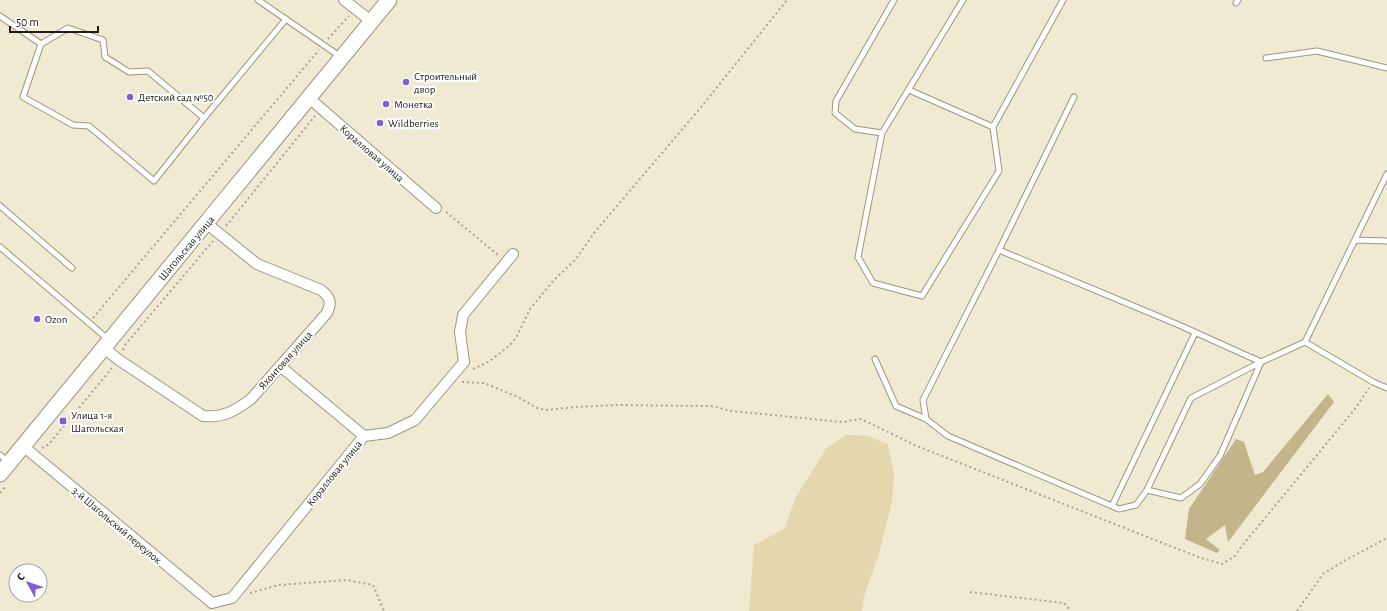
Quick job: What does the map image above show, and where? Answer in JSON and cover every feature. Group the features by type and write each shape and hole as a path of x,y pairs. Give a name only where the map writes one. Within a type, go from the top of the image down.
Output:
{"main road":[{"name":"Шагольская улица","path":"5,468 28,450 106,344 389,0"}],"street":[{"path":"344,0 371,21"},
{"name":"Коралловая улица","path":"308,98 436,208"},
{"name":"Яхонтовая улица","path":"106,344 119,360 203,416 214,417 226,414 239,408 251,398 327,313 330,307 330,300 327,294 321,290 257,264 206,223"},
{"name":"Коралловая улица","path":"232,598 364,436 388,433 415,420 464,362 460,332 463,315 513,254"},
{"path":"280,366 364,436"},
{"name":"3-й Шагольский переулок","path":"28,450 209,607"},
{"path":"209,607 232,598"}],"lane":[{"path":"258,0 342,57"},
{"path":"882,133 855,129 835,113 836,100 894,0"},
{"path":"963,0 882,133 858,256 873,283 922,296 999,170 993,127 1063,0"},
{"path":"0,16 41,44"},
{"path":"204,118 148,71 129,72 105,57 103,40 68,28 41,44 23,98 73,125 89,126 154,181 204,118 286,20"},
{"path":"1266,58 1317,51 1387,68"},
{"path":"909,90 993,127"},
{"path":"926,419 923,400 1074,97"},
{"path":"875,359 896,406 926,419 948,436 1119,509 1136,505 1147,490 1191,398 1260,362 1305,342 1387,174"},
{"path":"0,206 72,268"},
{"path":"1356,240 1387,241"},
{"path":"0,247 89,323 106,344"},
{"path":"999,250 1260,362"},
{"path":"1112,506 1195,333"},
{"path":"1305,342 1373,382 1387,388"},
{"path":"1147,490 1181,498 1200,484 1220,456 1260,362"}],"path":[{"path":"467,372 490,361 510,345 517,336 530,309 554,280 576,259 594,233 702,106 787,0"},
{"path":"89,323 355,9"},
{"path":"28,450 49,444 119,360 125,345 219,234 321,109"},
{"path":"436,208 446,212 506,262"},
{"path":"448,381 484,383 518,397 537,408 545,410 616,405 711,406 732,410 843,422 861,419 924,449 1198,558 1222,564 1235,556 1355,409 1373,382"},
{"path":"0,493 5,468"},
{"path":"1298,611 1323,574 1387,538"},
{"path":"232,598 279,585 347,580 373,585 384,611"},
{"path":"970,592 1064,603 1071,611"}],"shaded area":[{"path":"1328,394 1334,402 1228,542 1225,525 1206,539 1220,550 1217,553 1185,539 1189,509 1236,439 1244,442 1255,475 1263,472"},
{"path":"846,435 868,436 888,444 894,474 892,502 879,554 864,596 862,611 749,611 754,545 784,529 796,497 826,449"}],"place":[{"name":"Строительный двор","path":"406,82"},
{"name":"Детский сад №50","path":"130,97"},
{"name":"Монетка","path":"386,104"},
{"name":"Wildberries","path":"380,123"},
{"name":"Ozon","path":"37,319"},
{"name":"Улица 1-я Шагольская","path":"63,421"}]}
